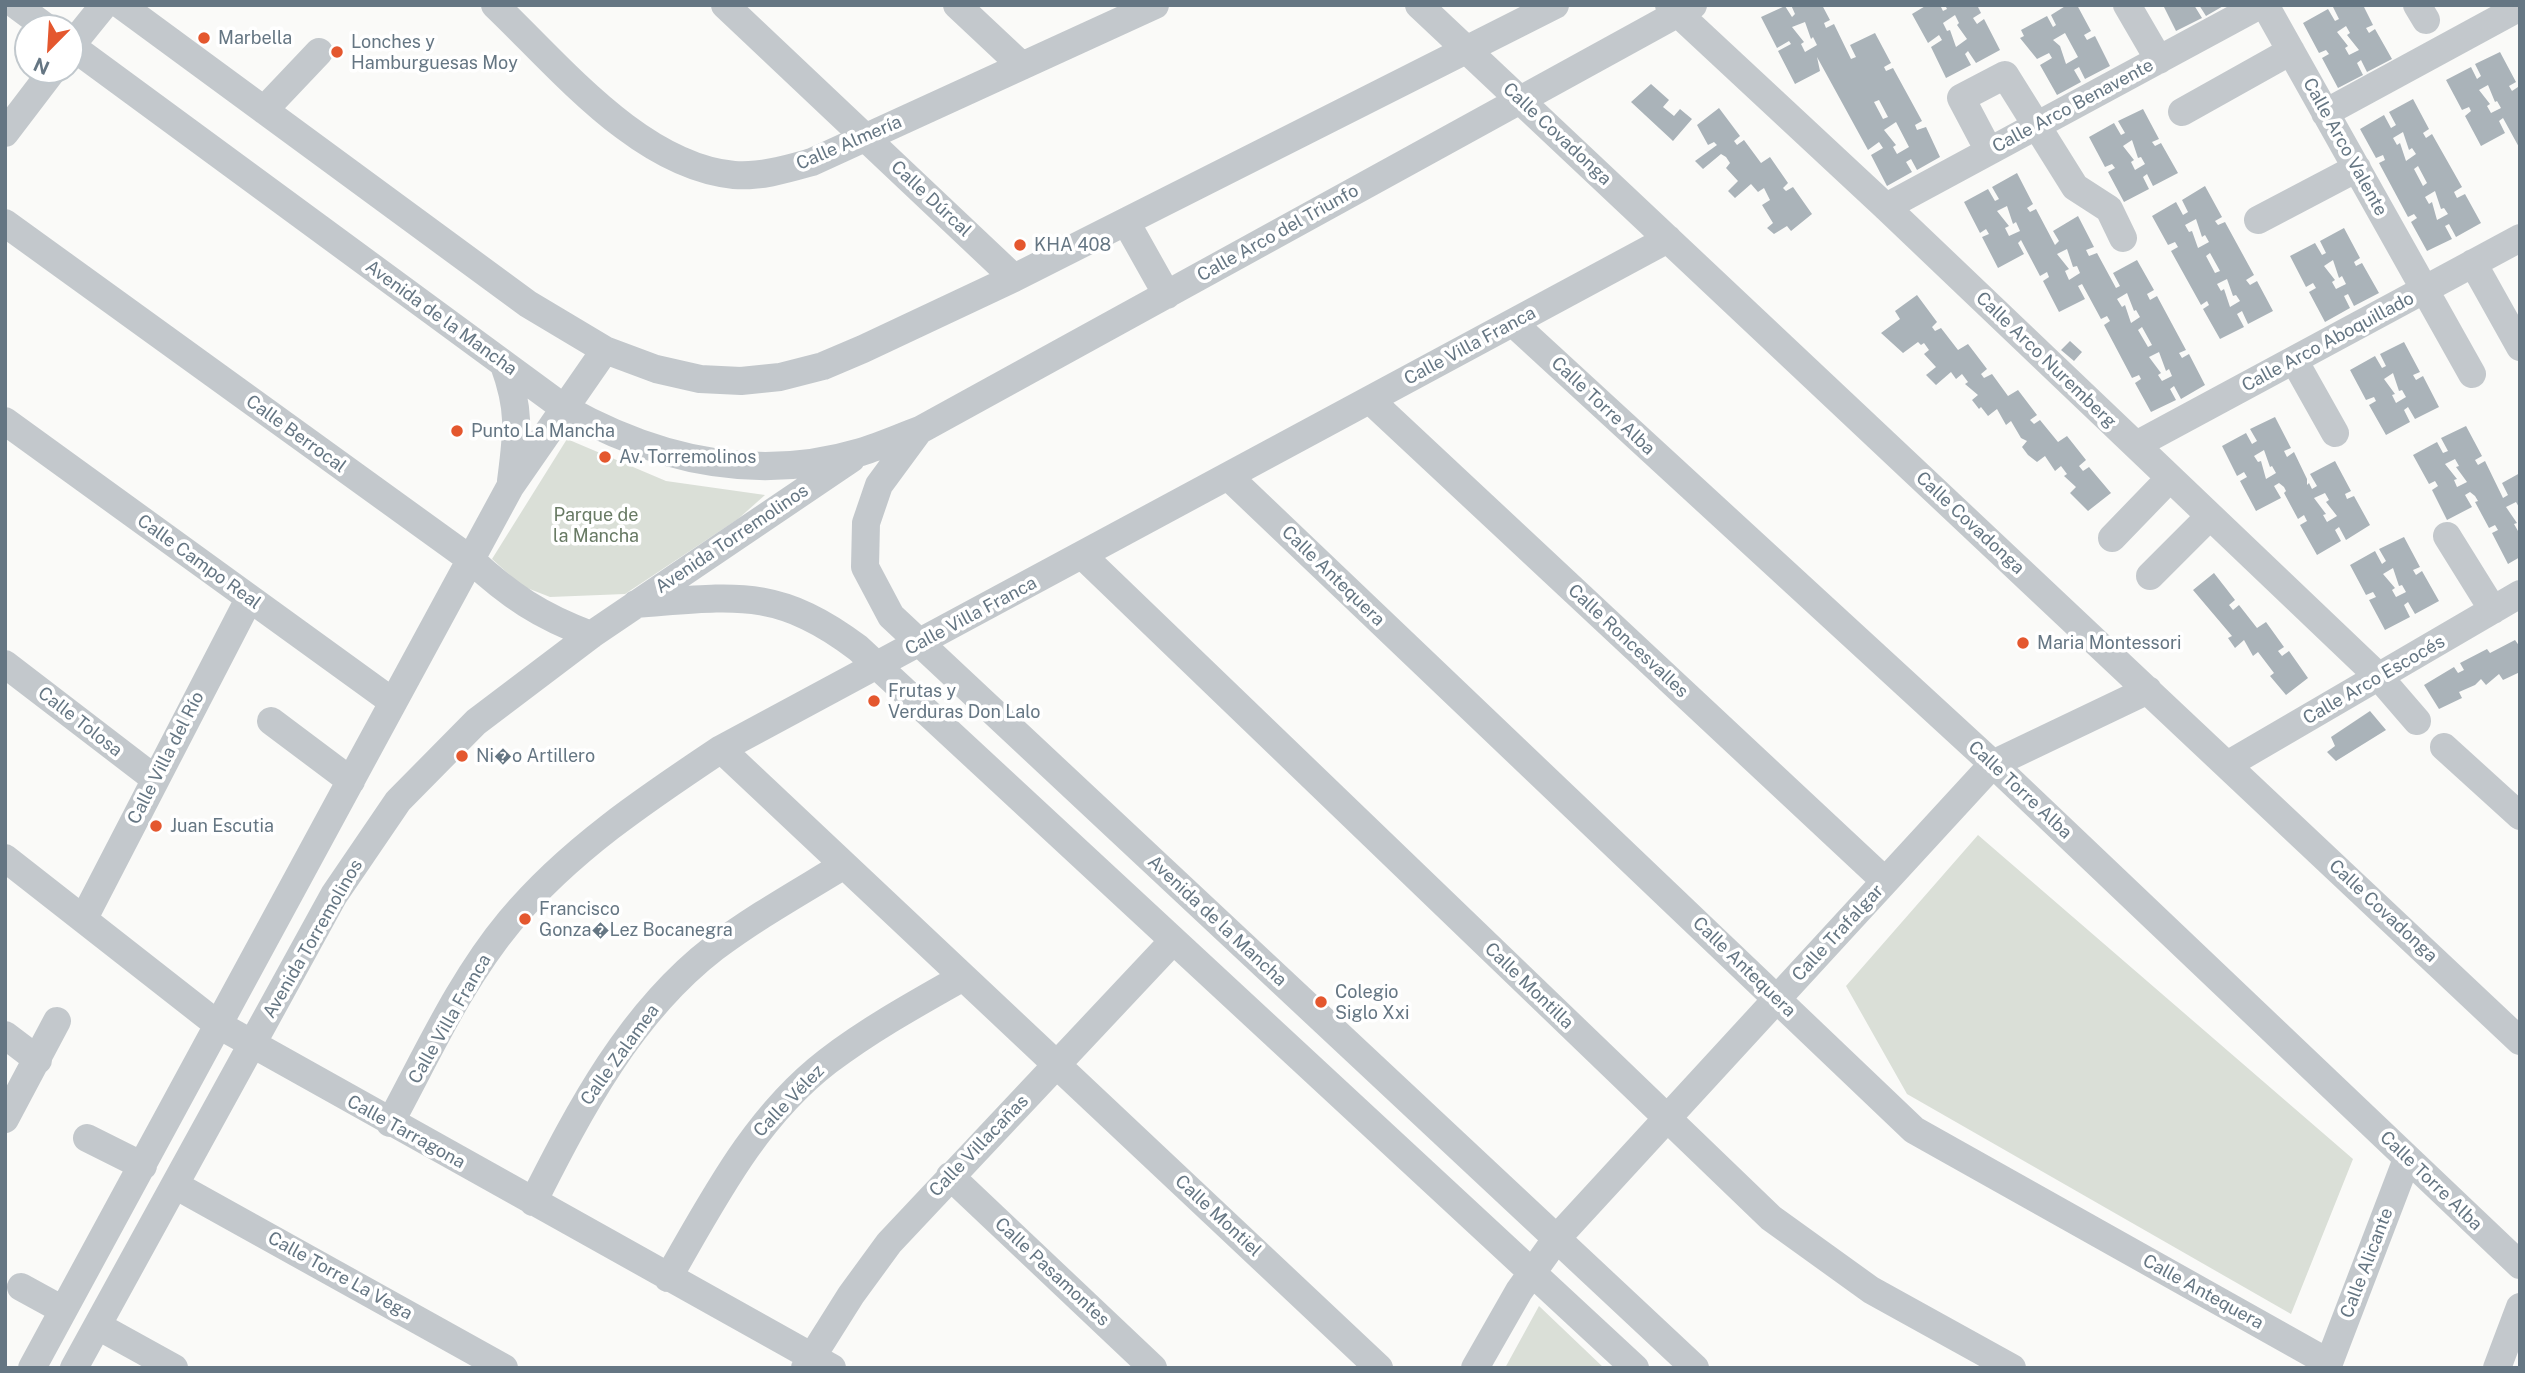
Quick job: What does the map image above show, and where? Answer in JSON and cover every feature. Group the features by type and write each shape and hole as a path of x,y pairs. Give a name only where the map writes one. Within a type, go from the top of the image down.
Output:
{"street":[{"path":"84,29 104,5"},
{"path":"121,5 528,304 605,350 656,369 689,376 741,381 780,377 823,366 1014,278 1555,5"},
{"name":"Calle Almería","path":"495,5 617,121 655,150 693,166 734,175 772,173 812,162 1155,5"},
{"name":"Calle Dúrcal","path":"725,5 1014,278"},
{"path":"957,5 1022,66"},
{"name":"Calle Covadonga","path":"1419,5 2520,1041"},
{"path":"2127,5 2159,60"},
{"name":"Calle Arco Benavente","path":"1886,207 2260,5"},
{"name":"Calle Arco Valente","path":"2265,5 2472,374"},
{"path":"2325,113 2520,7"},
{"name":"Calle Arco del Triunfo","path":"860,453 920,430 1520,100 1680,8"},
{"name":"Calle Arco Nuremberg","path":"1680,8 2379,677 2417,721"},
{"path":"2182,112 2291,51"},
{"path":"264,110 319,52"},
{"name":"Avenida de la Mancha","path":"84,56 564,408 619,437 656,451 701,461 747,466 799,464 860,453"},
{"path":"1989,151 1962,98 2005,75 2039,125 2075,187 2109,209 2123,238"},
{"path":"5,133 42,84"},
{"path":"2258,220 2357,168"},
{"path":"1126,222 1167,295"},
{"name":"Calle Berrocal","path":"5,223 470,559 508,594 548,619 591,635"},
{"name":"Calle Arco Aboquillado","path":"2136,445 2520,238"},
{"name":"Calle Villa Franca","path":"390,1123 468,981 510,920 570,861 636,805 721,749 1668,239"},
{"path":"2473,263 2520,347"},
{"name":"Calle Torre Alba","path":"1513,323 1993,764 2520,1265"},
{"path":"32,1368 470,559 510,488 605,350"},
{"path":"2294,360 2335,433"},
{"path":"504,365 516,397 518,428 510,488"},
{"name":"Calle Roncesvalles","path":"1370,400 1885,881"},
{"name":"Calle Campo Real","path":"5,421 393,702"},
{"name":"Avenida de la Mancha","path":"920,430 879,485 866,523 865,567 891,616 1695,1368"},
{"name":"Avenida Torremolinos","path":"74,1368 334,895 398,801 476,722 591,635 860,453"},
{"name":"Calle Antequera","path":"1228,477 1914,1130 2328,1365"},
{"path":"2112,538 2171,478"},
{"path":"2150,576 2210,516"},
{"path":"2447,536 2493,610"},
{"name":"Calle Montilla","path":"1083,556 1771,1217 1860,1282 2012,1368"},
{"name":"Calle Arco Escocés","path":"2227,765 2520,594"},
{"path":"636,604 731,597 766,600 801,612 835,631 877,666 1635,1368"},
{"name":"Calle Villa del Río","path":"83,918 249,599"},
{"name":"Calle Tolosa","path":"5,664 155,779"},
{"name":"Calle Trafalgar","path":"1475,1368 1531,1271 1557,1238 1993,764 2148,690"},
{"path":"271,721 351,781"},
{"path":"2444,747 2509,788 2520,816"},
{"name":"Calle Montiel","path":"721,749 1379,1368"},
{"name":"Calle Tarragona","path":"5,858 217,1024 252,1046 668,1278 816,1364"},
{"name":"Calle Zalamea","path":"533,1202 578,1114 620,1049 664,994 713,949 771,909 844,865"},
{"name":"Calle Villacañas","path":"816,1364 888,1243 1173,941"},
{"name":"Calle Vélez","path":"668,1278 722,1184 755,1134 787,1098 827,1062 875,1028 963,976"},
{"path":"5,1119 57,1021"},
{"path":"5,1035 38,1060"},
{"path":"88,1138 142,1166"},
{"name":"Calle Alicante","path":"2328,1365 2407,1158"},
{"name":"Calle Pasamontes","path":"950,1176 1153,1368"},
{"name":"Calle Torre La Vega","path":"175,1185 504,1368"},
{"path":"21,1287 63,1310"},
{"path":"2497,1368 2520,1307"},
{"path":"98,1326 174,1368"}],"green space":[{"name":"Parque de la Mancha","path":"567,439 666,481 765,495 738,519 625,594 550,597 522,586 492,559"},
{"path":"1978,835 2353,1159 2291,1314 1907,1094 1846,986"},
{"path":"1539,1306 1604,1368 1505,1368"}],"building":[{"path":"1791,5 1822,5 1830,20 1824,23 1826,28 1834,24 1851,59 1856,57 1850,45 1875,33 1891,63 1884,67 1886,71 1893,68 1922,121 1915,125 1917,130 1926,127 1940,157 1917,170 1911,159 1906,162 1912,172 1887,186 1871,155 1883,148 1879,142 1868,150 1817,57 1820,71 1795,84 1778,51 1791,44 1789,41 1777,48 1761,17 1785,6 1792,17 1795,14","holes":["1805,22 1811,39 1813,37 1817,45 1805,52 1801,44 1804,42 1792,27","1879,100 1888,117 1883,119 1874,102","1896,122 1909,147 1897,154 1893,147 1896,145 1884,130"]},
{"path":"1927,5 1940,5 1943,11 1947,9 1945,5 1977,5 1981,13 1973,18 1977,24 1984,19 2000,50 1976,63 1968,51 1965,54 1971,65 1946,78 1931,47 1942,40 1939,35 1928,43 1912,14","holes":["1955,15 1959,23 1957,25 1967,39 1956,47 1950,30 1947,31 1943,23"]},
{"path":"2067,5 2077,5 2091,31 2084,35 2087,40 2095,36 2110,66 2085,79 2079,67 2074,70 2081,82 2057,95 2040,65 2052,58 2049,53 2037,59 2020,38 2024,36 2021,30 2047,16 2053,27 2056,25 2051,15","holes":["2065,33 2078,57 2066,64 2060,46 2053,40"]},
{"path":"2163,5 2194,5 2202,18 2176,31"},
{"path":"2199,5 2225,5 2206,16"},
{"path":"2363,5 2373,25 2366,28 2369,33 2375,29 2392,59 2367,72 2361,60 2357,63 2363,75 2338,88 2322,58 2329,54 2326,50 2319,53 2303,23 2328,9 2335,21 2339,19 2333,7","holes":["2346,26 2350,33 2347,35 2359,50 2349,55 2345,48 2348,46 2337,32"]},
{"path":"2500,52 2516,82 2509,86 2512,91 2518,87 2520,90 2520,149 2503,118 2499,121 2505,133 2481,146 2465,116 2471,111 2469,107 2462,110 2446,80 2471,67 2477,79 2481,76 2475,64","holes":["2488,85 2495,102 2497,101 2501,108 2491,113 2487,106 2490,104 2479,90"]},
{"path":"1651,84 1669,100 1663,107 1674,116 1680,109 1692,119 1673,141 1631,102"},
{"path":"2413,99 2429,129 2423,133 2426,138 2432,134 2462,187 2454,192 2457,198 2465,194 2481,223 2456,237 2449,224 2445,226 2452,239 2427,251 2411,222 2417,218 2414,214 2408,217 2379,163 2385,160 2383,155 2376,158 2360,129 2384,115 2391,128 2396,125 2389,112","holes":["2403,132 2409,150 2412,148 2416,154 2406,161 2400,143 2397,145 2393,138","2418,166 2427,183 2423,186 2414,169","2435,191 2441,209 2444,208 2448,214 2437,220 2432,202 2429,204 2425,197"]},
{"path":"1719,108 1740,136 1734,141 1737,145 1744,140 1761,163 1770,157 1788,183 1783,188 1786,191 1793,187 1812,214 1791,231 1787,226 1774,234 1767,228 1773,223 1762,205 1770,200 1764,188 1758,192 1751,184 1735,198 1728,191 1738,181 1726,168 1730,163 1726,157 1721,154 1703,169 1695,161 1717,145 1714,142 1708,145 1697,125"},
{"path":"2143,109 2159,139 2152,142 2155,146 2161,143 2178,173 2153,186 2147,174 2143,177 2149,189 2124,202 2108,172 2115,168 2112,164 2105,167 2089,137 2114,123 2121,135 2125,133 2118,121","holes":["2132,140 2138,158 2141,157 2145,164 2135,170 2131,162 2134,160 2123,146"]},
{"path":"2017,173 2033,204 2027,208 2030,212 2036,209 2055,245 2059,241 2053,231 2078,216 2094,247 2086,250 2089,256 2097,253 2116,288 2120,286 2113,273 2137,260 2154,290 2147,294 2150,300 2157,296 2186,350 2179,353 2182,358 2189,354 2205,385 2181,399 2174,386 2170,389 2176,400 2151,412 2135,383 2141,379 2139,375 2132,378 2104,325 2110,321 2107,316 2101,319 2082,284 2078,286 2085,299 2059,312 2043,281 2049,277 2047,272 2040,276 2021,240 2018,243 2024,254 1998,268 1982,237 1989,234 1986,229 1980,233 1964,202 1988,189 1995,201 1999,199 1992,187","holes":["2007,206 2013,224 2016,222 2020,231 2009,236 2005,228 2009,226 1997,211","2067,249 2073,267 2077,266 2080,273 2069,280 2065,271 2069,269 2057,254","2127,293 2134,311 2136,310 2140,317 2131,323 2125,305 2122,307 2117,299","2142,327 2152,345 2148,347 2138,330","2159,352 2166,371 2169,369 2172,376 2162,381 2158,375 2161,373 2149,357"]},
{"path":"2205,186 2222,217 2215,221 2218,225 2225,222 2254,275 2246,280 2250,285 2257,281 2273,311 2248,324 2242,311 2237,314 2244,327 2220,339 2203,309 2209,305 2207,301 2201,305 2171,251 2178,247 2175,242 2168,245 2152,216 2176,202 2183,215 2188,212 2182,200","holes":["2196,219 2202,237 2205,235 2209,242 2198,248 2192,231 2189,232 2185,225","2210,253 2220,271 2215,273 2206,256","2227,279 2233,296 2236,295 2240,301 2230,307 2224,289 2221,291 2217,284"]},
{"path":"2344,228 2360,258 2354,262 2356,266 2362,263 2379,293 2354,306 2348,294 2344,296 2350,308 2325,322 2309,292 2316,288 2313,283 2306,287 2290,256 2315,243 2322,255 2326,253 2320,241","holes":["2333,260 2339,278 2342,276 2346,284 2336,289 2332,282 2335,280 2324,266"]},
{"path":"1917,295 1937,322 1932,327 1935,331 1941,328 1958,350 1968,344 1987,369 1981,374 1984,378 1992,374 2008,396 2018,390 2037,415 2030,420 2034,424 2040,420 2058,442 2067,436 2086,460 2079,466 2083,471 2089,467 2111,493 2088,511 2070,493 2076,487 2064,476 2067,474 2061,466 2055,471 2045,456 2037,462 2022,447 2027,441 2021,438 2011,421 2006,425 1997,409 1988,416 1981,407 1979,409 1972,400 1978,395 1965,384 1968,382 1962,374 1956,379 1951,372 1936,385 1926,375 1936,367 1924,354 1929,350 1924,343 1921,345 1918,342 1903,353 1881,333 1900,319 1895,311"},
{"path":"2070,341 2082,352 2074,361 2061,350"},
{"path":"2404,342 2420,372 2413,375 2416,380 2423,376 2439,407 2415,419 2408,407 2404,410 2410,422 2386,435 2369,405 2376,401 2374,397 2366,400 2350,370 2375,356 2382,368 2386,366 2380,354","holes":["2393,373 2399,391 2402,390 2406,397 2396,403 2392,395 2395,394 2384,379"]},
{"path":"2275,417 2291,448 2284,451 2287,457 2294,452 2307,479 2307,485 2309,483 2312,489 2317,486 2310,474 2335,461 2351,491 2345,494 2347,499 2354,496 2370,525 2346,540 2339,527 2335,530 2341,541 2317,555 2300,525 2307,521 2304,515 2298,519 2284,493 2284,487 2279,483 2274,486 2281,498 2256,511 2240,481 2247,477 2244,472 2237,476 2222,446 2246,433 2252,444 2257,441 2250,429","holes":["2264,450 2270,467 2272,466 2276,473 2266,479 2261,461 2258,462 2254,456","2325,493 2329,500 2326,502 2337,516 2327,522 2323,515 2326,514 2314,498"]},
{"path":"2466,426 2482,456 2475,460 2478,465 2485,461 2503,498 2508,495 2502,483 2520,473 2520,509 2516,502 2506,507 2517,523 2514,524 2518,531 2520,530 2520,557 2508,564 2492,533 2498,530 2495,525 2489,528 2475,502 2478,501 2470,492 2465,495 2472,507 2447,520 2432,490 2438,486 2435,481 2429,484 2413,455 2437,442 2443,453 2448,451 2441,438","holes":["2455,459 2459,466 2456,467 2467,482 2457,487 2454,480 2457,479 2445,464"]},
{"path":"2404,537 2420,567 2413,570 2416,575 2422,571 2439,601 2415,614 2408,602 2404,605 2410,617 2385,630 2369,600 2376,597 2373,592 2366,595 2350,565 2375,551 2382,564 2386,561 2379,549","holes":["2393,568 2399,586 2402,585 2406,592 2396,597 2392,590 2395,588 2383,574"]},
{"path":"2214,573 2235,600 2229,605 2233,610 2239,605 2257,628 2266,622 2284,647 2278,651 2282,656 2289,651 2308,678 2286,695 2270,676 2274,673 2258,652 2253,656 2244,640 2235,648 2228,638 2232,636 2193,590"},
{"path":"2515,640 2520,647 2520,672 2503,680 2499,674 2486,685 2481,679 2475,685 2459,692 2462,698 2439,709 2424,685 2454,667 2458,673 2464,670 2460,663 2487,649 2490,653"},
{"path":"2370,711 2386,730 2336,761 2327,752 2335,746 2331,737"}],"place":[{"name":"Marbella","path":"204,38"},
{"name":"Lonches y Hamburguesas Moy","path":"337,52"},
{"name":"KHA 408","path":"1020,245"},
{"name":"Punto La Mancha","path":"457,431"},
{"name":"Av. Torremolinos","path":"605,457"},
{"name":"Maria Montessori","path":"2023,643"},
{"name":"Frutas y Verduras Don Lalo","path":"874,701"},
{"name":"Ni�o Artillero","path":"462,756"},
{"name":"Juan Escutia","path":"156,826"},
{"name":"Francisco Gonza�Lez Bocanegra","path":"525,919"},
{"name":"Colegio Siglo Xxi","path":"1321,1002"}]}
